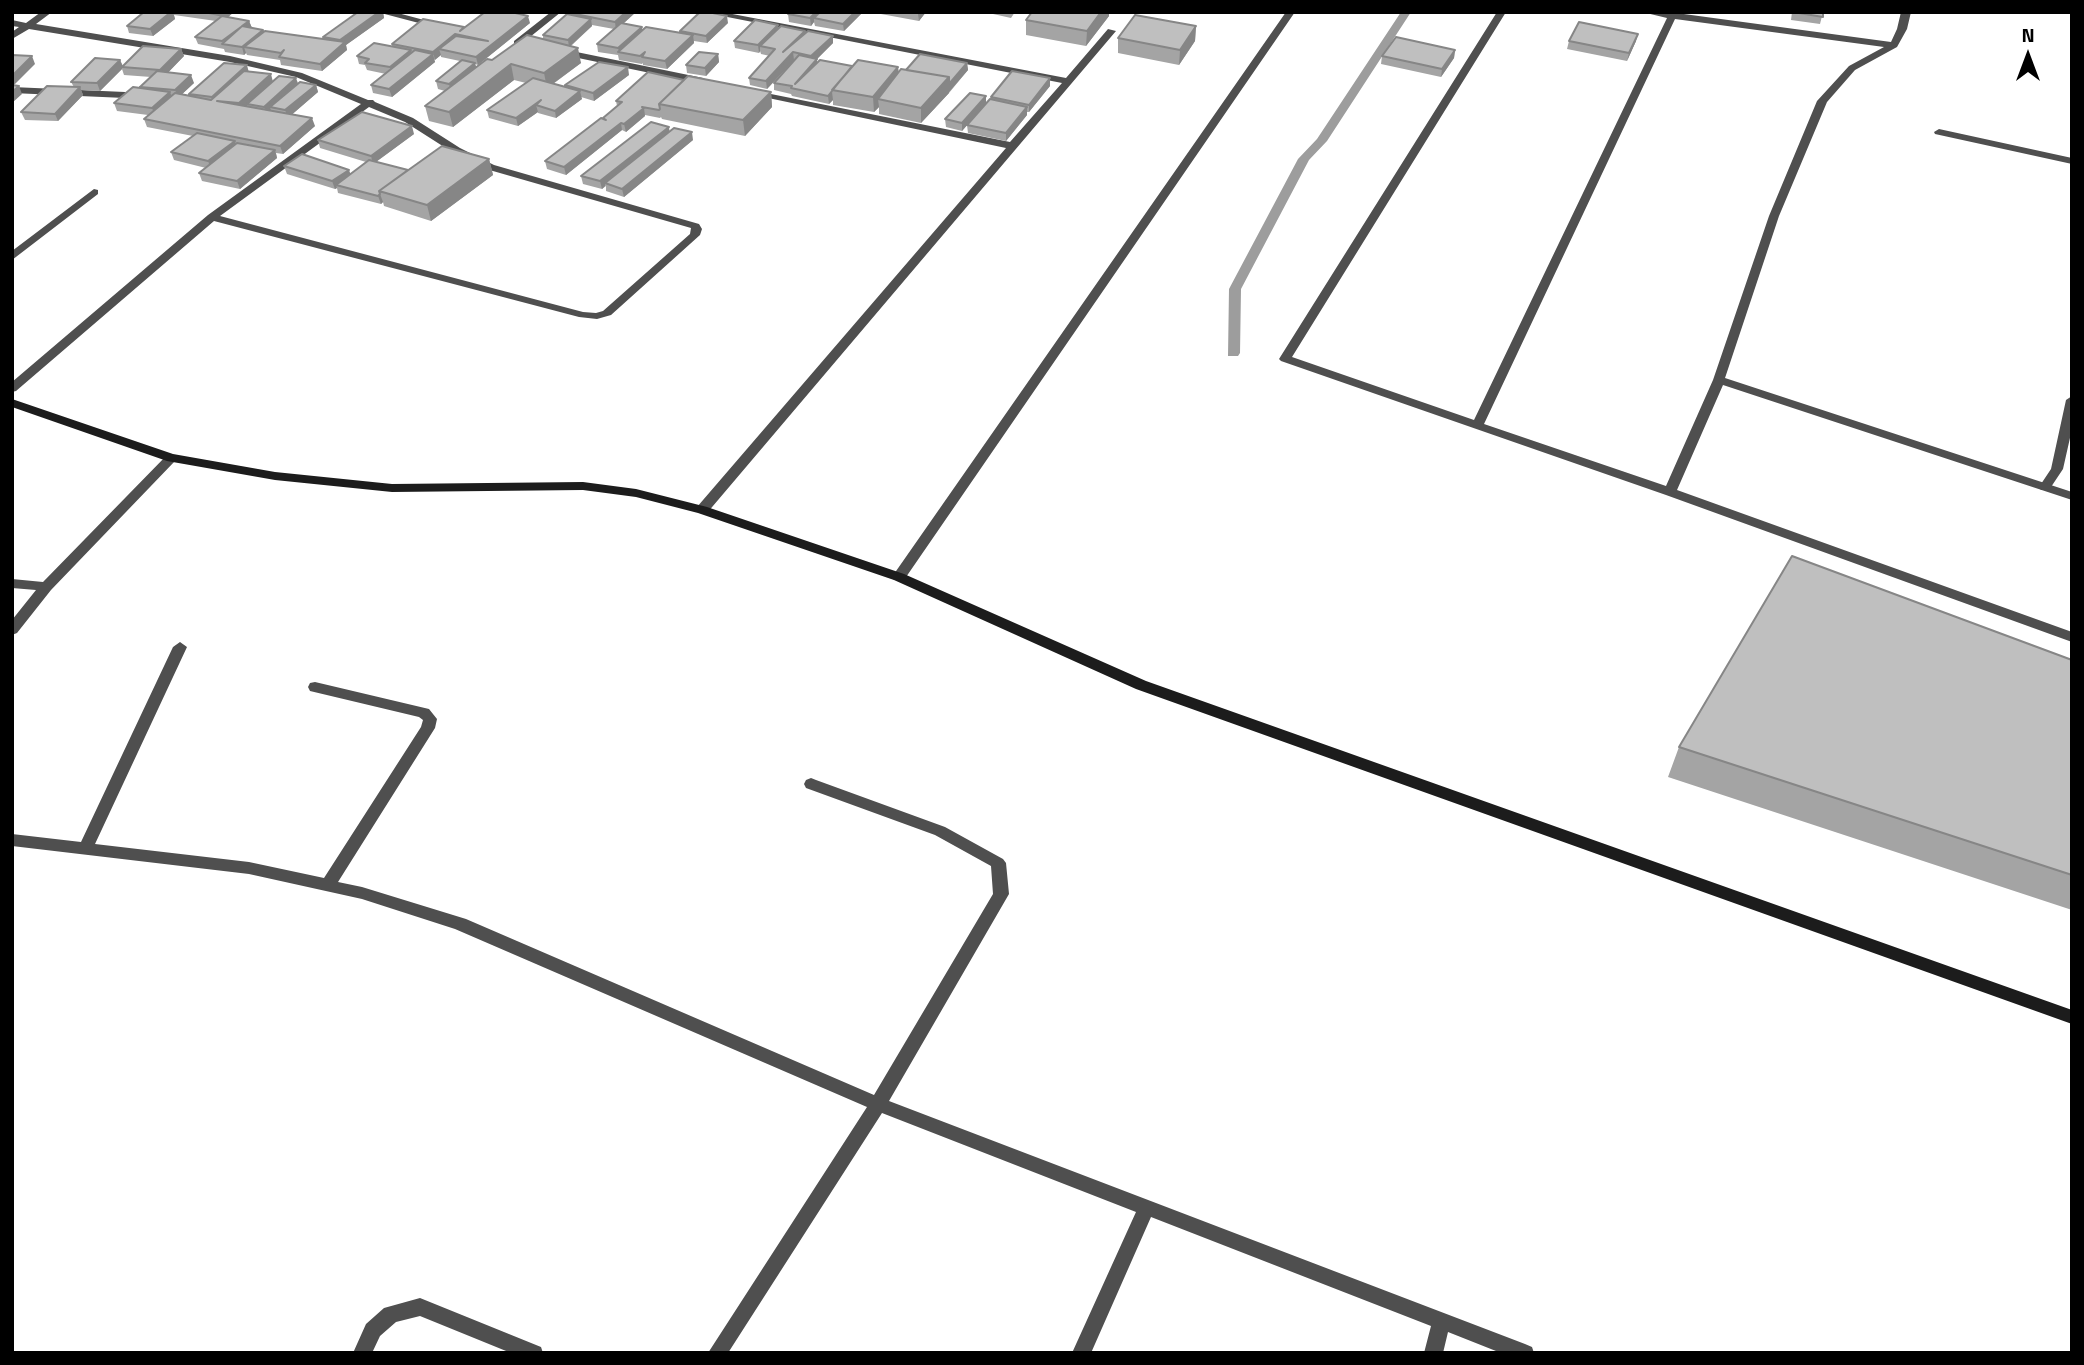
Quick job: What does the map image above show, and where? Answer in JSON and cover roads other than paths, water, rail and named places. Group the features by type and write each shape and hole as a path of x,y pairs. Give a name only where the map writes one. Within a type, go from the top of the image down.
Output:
{"street":[{"path":"12,36 48,12"},
{"path":"381,12 435,24"},
{"path":"544,48 517,43 556,12"},
{"path":"706,12 1068,81"},
{"path":"773,23 784,12"},
{"path":"899,577 1291,12"},
{"path":"1502,12 1285,359 1670,492 2072,637"},
{"path":"1646,12 1894,45"},
{"path":"1670,492 1719,380 1774,216 1822,102 1852,68 1894,45 1906,12"},
{"path":"1477,426 1672,16"},
{"path":"12,23 299,75 409,120 456,150 490,167 698,229 607,313 597,316 583,315 212,217"},
{"path":"702,510 1111,31"},
{"path":"557,51 718,85"},
{"path":"12,90 125,95"},
{"path":"745,90 1013,146"},
{"path":"12,388 212,217 370,102"},
{"path":"1939,132 2072,161"},
{"path":"12,257 94,192"},
{"path":"1719,380 2072,496"},
{"path":"2045,487 2057,469 2072,400"},
{"path":"12,403 171,458 275,476 392,488 583,486 636,493 702,510 899,577 1140,685 2072,1017"},
{"path":"12,630 46,587 171,458"},
{"path":"12,583 46,587"},
{"path":"86,848 180,647"},
{"path":"314,687 424,713 430,719 428,728 328,885"},
{"path":"717,1353 878,1104 1002,894 998,863 940,831 811,784"},
{"path":"12,840 249,868 362,892 460,924 878,1104 1525,1353"},
{"path":"1081,1353 1147,1207"},
{"path":"362,1353 373,1330 391,1314 420,1307 534,1353"},
{"path":"1433,1353 1442,1321"}],"waterway":[{"path":"1233,353 1235,289 1304,159 1321,141 1406,12"}]}
